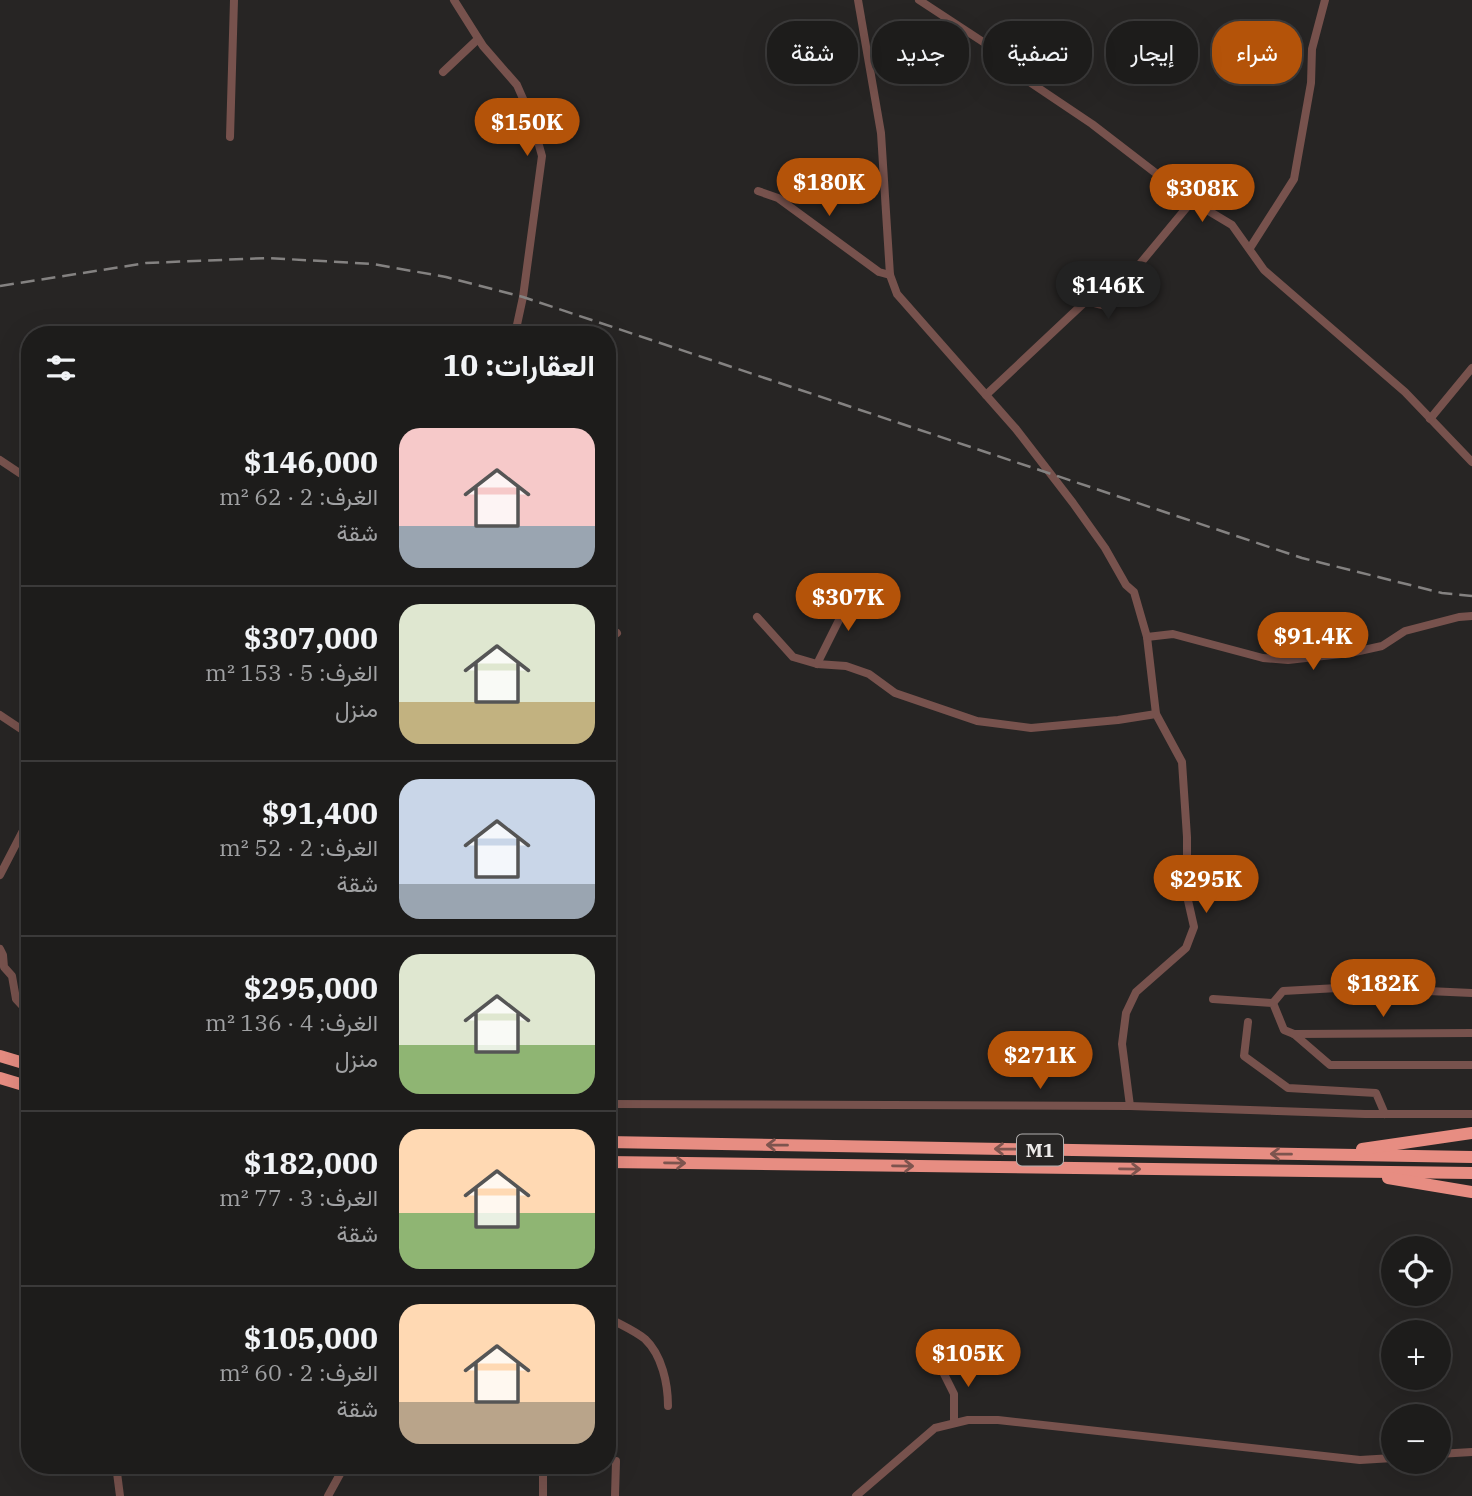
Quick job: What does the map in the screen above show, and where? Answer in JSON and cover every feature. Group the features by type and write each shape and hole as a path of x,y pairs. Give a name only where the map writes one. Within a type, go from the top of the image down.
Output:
{"highway":[{"path":"0,1056 21,1062"},
{"path":"0,1078 21,1084"},
{"path":"1321,1155 1472,1133"},
{"name":"M1","path":"616,1142 1472,1157"},
{"name":"M1","path":"616,1162 1472,1173"},
{"path":"1343,1171 1472,1192"}],"street":[{"path":"230,136 234,0"},
{"path":"454,0 478,39 517,85 531,117 542,156 517,326"},
{"path":"858,0 881,132 890,275 897,294 1016,429 1105,548 1126,585 1133,592 1147,637 1156,714 1182,762 1187,837 1187,896 1194,928 1186,948 1136,992 1126,1013 1122,1044 1130,1106"},
{"path":"919,0 1006,57 1031,83 1092,124 1192,201 1232,225 1265,270 1405,391 1472,462"},
{"path":"1250,248 1294,178 1311,83 1312,50 1325,0"},
{"path":"443,72 478,39"},
{"path":"758,191 778,198 879,272 890,275"},
{"path":"986,395 1086,301 1105,306 1192,201"},
{"path":"1430,419 1472,368"},
{"path":"0,460 21,474"},
{"path":"817,664 845,608 842,603"},
{"path":"1147,637 1173,634 1263,658 1289,660 1350,653 1382,646 1405,631 1472,616"},
{"path":"757,617 793,657 817,664 846,666 869,674 895,693 977,721 1001,726 1031,727 1156,714"},
{"path":"0,715 21,729"},
{"path":"0,875 21,834"},
{"path":"0,949 4,967 12,976 16,999 21,1004"},
{"path":"1273,1003 1283,991 1411,984 1429,991 1472,993"},
{"path":"1213,999 1273,1003"},
{"path":"1273,1003 1283,1030 1294,1034 1331,1065 1472,1065"},
{"path":"1248,1022 1244,1056 1270,1077 1288,1088 1376,1093 1385,1114"},
{"path":"1294,1034 1472,1033"},
{"path":"616,1104 1130,1106 1472,1114"},
{"path":"616,1322 647,1341 661,1365 668,1392 668,1405"},
{"path":"939,1364 954,1394 954,1423"},
{"path":"856,1496 935,1428 968,1420 998,1420 1348,1459 1381,1458"},
{"path":"1451,1453 1472,1452"},
{"path":"117,1474 120,1496"},
{"path":"328,1496 340,1474"},
{"path":"543,1474 543,1496"},
{"path":"615,1496 616,1474"}],"railway":[{"path":"0,286 146,263 268,258 373,264 446,277 523,297 610,326"},
{"path":"616,328 1302,558 1442,593 1472,596"}]}
